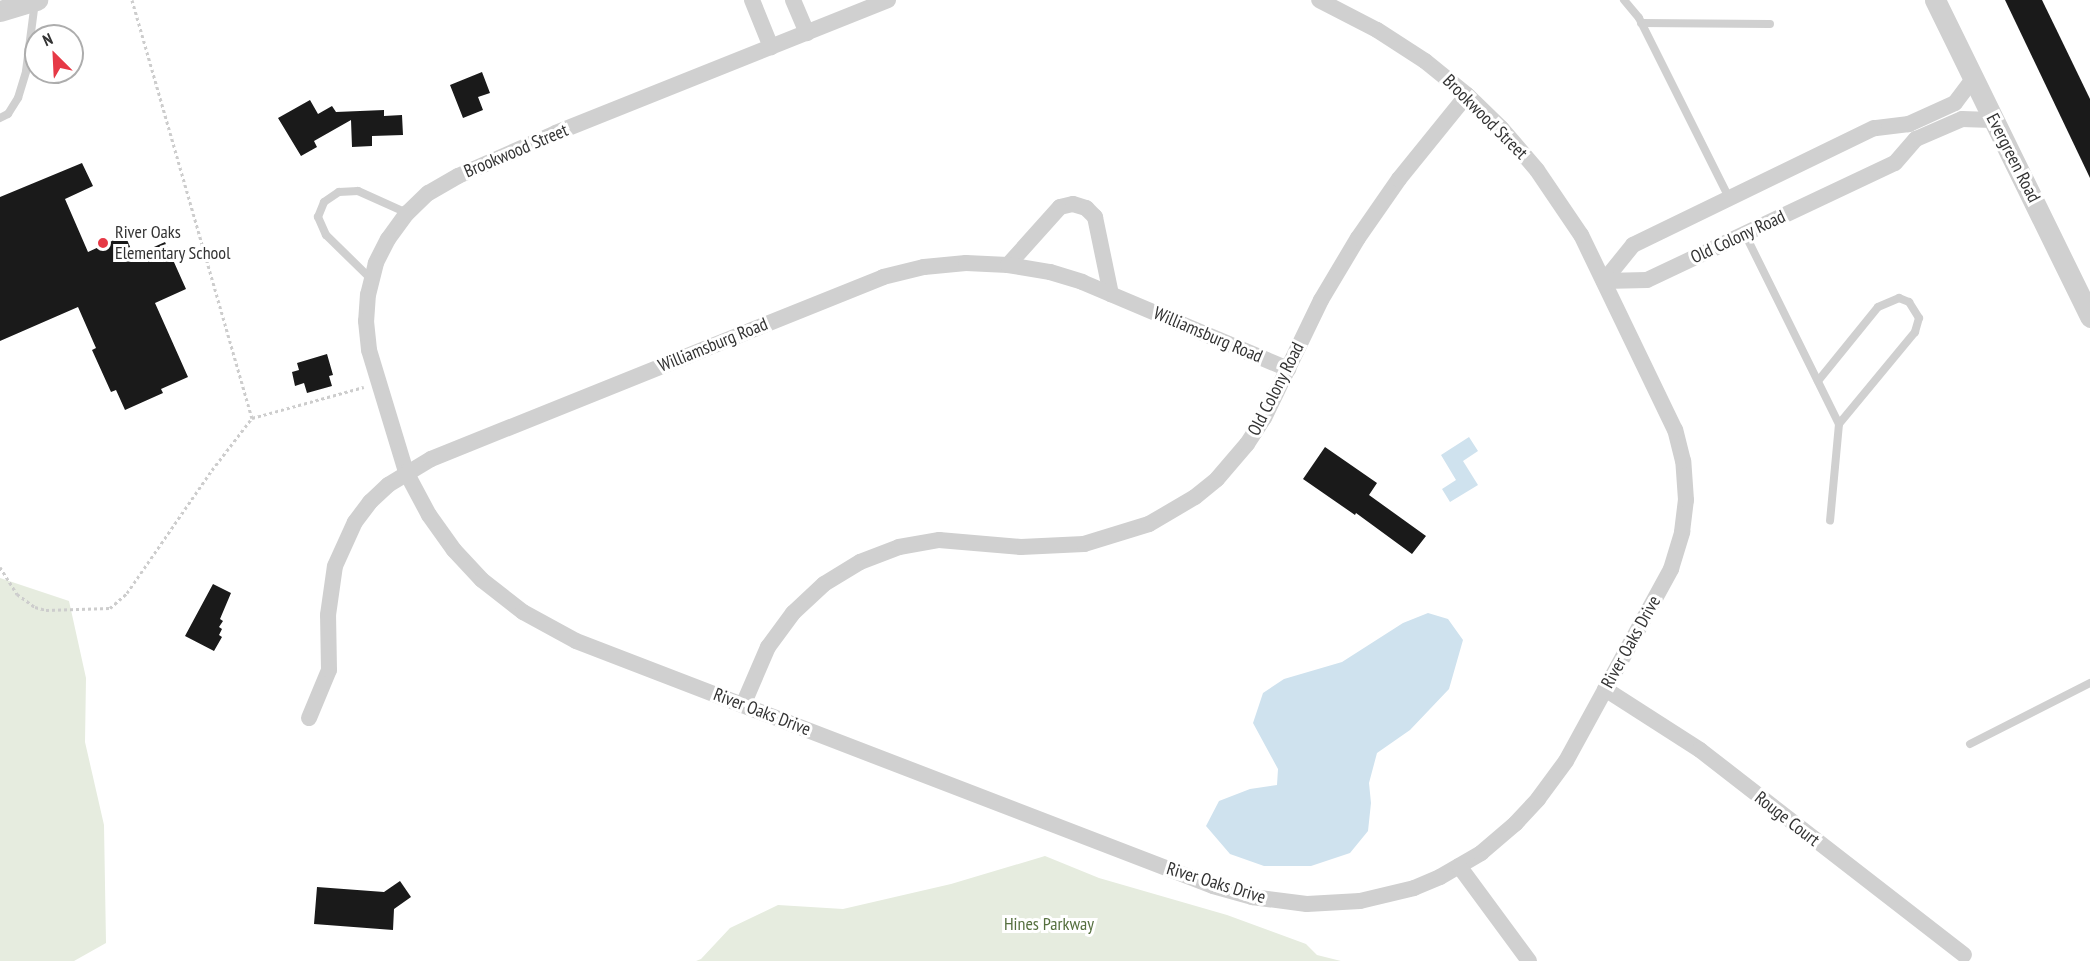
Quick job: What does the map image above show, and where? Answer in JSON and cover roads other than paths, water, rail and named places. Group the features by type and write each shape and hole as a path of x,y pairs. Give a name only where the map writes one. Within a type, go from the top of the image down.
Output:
{"street":[{"path":"0,11 36,0"},
{"path":"752,0 771,47"},
{"path":"793,0 807,33"},
{"name":"Brookwood Street","path":"406,472 369,350 366,321 376,263 388,239 407,213 428,194 458,176 888,0"},
{"name":"Brookwood Street","path":"1318,0 1377,30 1425,61 1467,95 1501,128 1537,170 1569,216 1604,281"},
{"name":"Evergreen Road","path":"1935,0 2089,314"},
{"path":"1604,281 1633,245 1874,128 1909,124 1955,103 1973,79"},
{"name":"Old Colony Road","path":"743,705 758,665 780,629 808,598 842,572 879,553 919,542 960,540 1021,547 1061,546 1106,539 1149,524 1195,497 1233,462 1264,418 1321,300 1358,238 1400,179 1467,95"},
{"name":"Old Colony Road","path":"1604,281 1647,280 1894,163 1917,139 1962,119 1992,120"},
{"path":"1008,265 1060,207 1073,204 1086,208 1095,217 1111,294"},
{"name":"Williamsburg Road","path":"309,717 329,670 330,590 344,543 370,502 406,472 431,459 883,277 924,267 966,263 1008,265 1050,272 1111,294 1288,369"},
{"name":"River Oaks Drive","path":"406,472 429,515 454,550 482,580 523,612 576,641 1213,886 1252,897 1307,904 1360,901 1414,888 1459,866 1495,842 1538,799 1566,761 1671,569 1683,532 1686,500 1683,461 1675,430 1604,281"},
{"name":"Rouge Court","path":"1605,690 1700,750 1964,955"},
{"path":"1459,866 1529,961"}],"lane":[{"path":"0,118 8,114 18,98 23,83 36,0"},
{"path":"1624,0 1641,23 1729,198"},
{"path":"1641,23 1770,24"},
{"path":"372,279 326,235 318,217 324,202 339,192 358,191 407,213"},
{"path":"1745,234 1839,424 1830,521"},
{"path":"1818,381 1878,307 1899,298 1909,302 1918,318 1915,332 1839,424"},
{"path":"1970,744 2090,683"}],"water":[{"path":"1469,437 1478,451 1463,461 1478,485 1450,502 1442,489 1456,480 1441,455"},
{"path":"1428,613 1448,619 1463,640 1449,689 1410,730 1377,753 1369,783 1371,803 1368,831 1350,853 1311,866 1264,866 1230,854 1206,826 1219,801 1250,789 1277,785 1278,769 1253,723 1263,693 1284,679 1342,662 1403,623"}],"place":[{"name":"River Oaks Elementary School","path":"103,243"}],"park label":[{"name":"Hines Parkway","path":"1049,924"}]}
